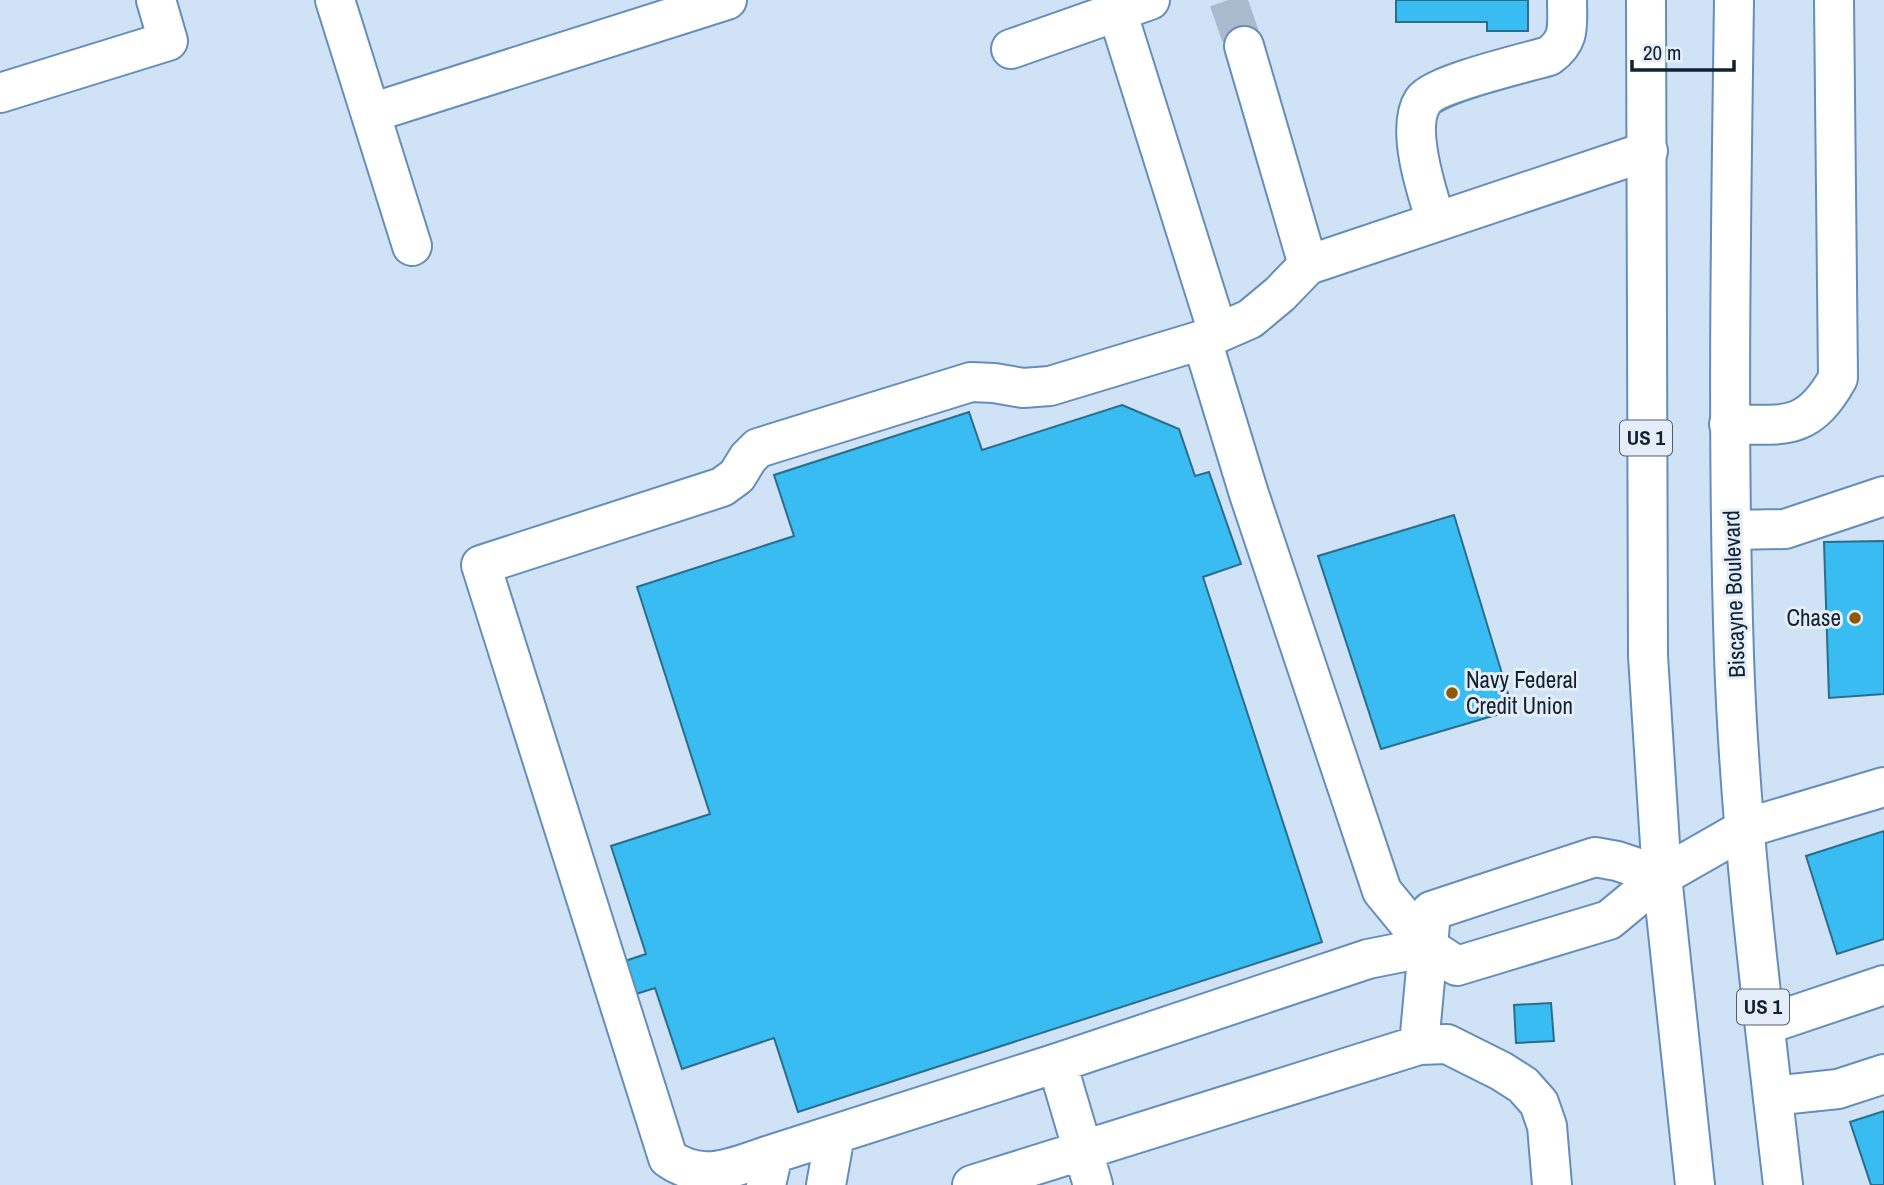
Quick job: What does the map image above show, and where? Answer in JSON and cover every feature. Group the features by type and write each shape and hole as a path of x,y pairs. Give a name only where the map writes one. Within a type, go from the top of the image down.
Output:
{"main road":[{"path":"0,93 168,41 156,0"},
{"path":"335,0 412,246"},
{"path":"371,113 621,16 727,0"},
{"path":"1436,221 1417,151 1416,122 1423,100 1441,88 1549,56 1562,47 1567,33 1567,0"},
{"name":"US 1","path":"1646,0 1648,656 1661,876 1695,1185"},
{"name":"Biscayne Boulevard","path":"1734,0 1729,424 1734,659 1746,828 1783,1185"},
{"path":"1729,424 1784,425 1802,419 1829,394 1838,378 1834,0"},
{"path":"1011,48 1133,5 1234,449 1382,891 1428,947 1457,966 1609,920 1661,876 1746,828 1884,787"},
{"path":"1244,46 1308,265"},
{"path":"1428,947 1368,958 835,1135 769,1169 701,1172 684,1169 668,1158 481,565 722,487 737,476 758,448 885,408 971,382 1023,388 1050,386 1210,336 1250,319 1280,294 1308,265 1648,151"},
{"path":"1732,530 1786,529 1884,496"},
{"path":"1419,1045 1431,911 1595,857 1617,861 1661,876"},
{"path":"1765,1025 1884,985"},
{"path":"972,1185 1088,1168 1419,1045 1447,1044 1523,1085 1538,1104 1547,1126 1552,1185"},
{"path":"1057,1063 1088,1168"},
{"path":"1773,1096 1838,1089 1884,1074"},
{"path":"826,1185 835,1135"}],"building":[{"path":"1396,0 1528,0 1528,31 1487,31 1487,22 1396,22"},
{"path":"1122,405 1179,429 1195,476 1209,472 1241,564 1203,577 1322,942 798,1112 774,1038 682,1069 655,988 633,995 622,962 646,954 611,846 710,814 637,587 794,536 774,475 969,412 982,450"},
{"path":"1454,515 1513,710 1381,749 1318,556"},
{"name":"Chase","path":"1884,541 1884,694 1829,698 1824,542"},
{"path":"1884,831 1884,939 1837,954 1806,856"},
{"path":"1551,1003 1554,1041 1516,1043 1514,1005"},
{"path":"1884,1111 1884,1185 1871,1185 1850,1122"}],"tunnel":[{"path":"1228,0 1244,46"}],"place":[{"name":"Chase","path":"1855,618"},
{"name":"Navy Federal Credit Union","path":"1452,693"}]}
